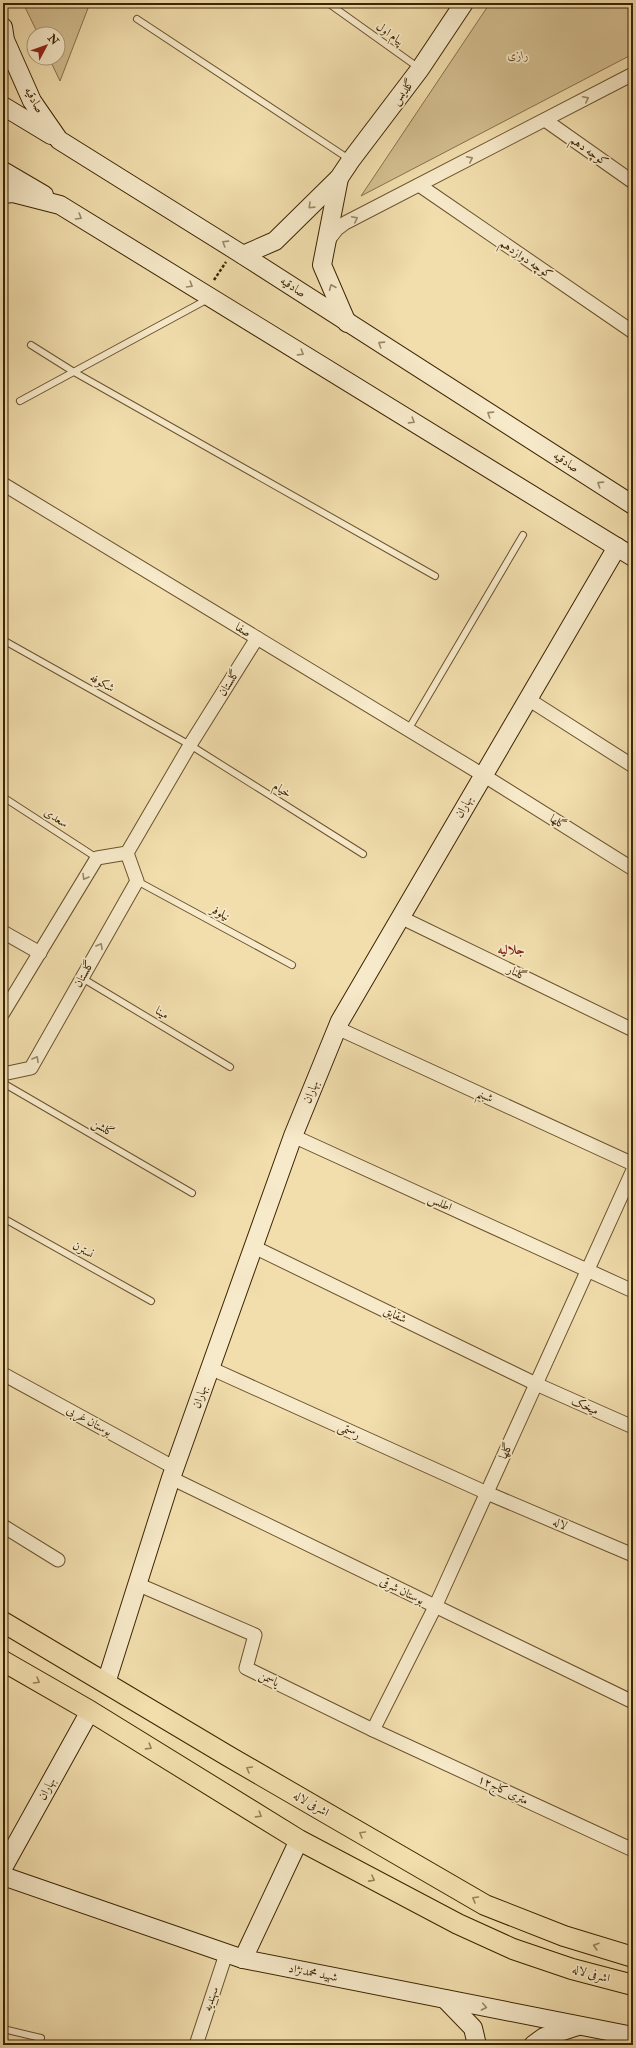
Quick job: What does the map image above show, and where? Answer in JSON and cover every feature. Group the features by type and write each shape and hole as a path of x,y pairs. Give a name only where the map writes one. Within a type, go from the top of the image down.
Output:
{"main road":[{"name":"گلدیس","path":"339,178 420,68 464,3"},
{"name":"صادقیه","path":"3,27 5,40 32,101 59,140 239,252 347,323 633,505"},
{"path":"3,106 59,140"},
{"path":"3,119 9,116 27,120"},
{"path":"3,171 633,557"},
{"path":"239,252 275,241 339,178"},
{"path":"339,178 322,265 347,323"},
{"path":"3,194 13,193 60,205"},
{"name":"بهاران","path":"106,1683 173,1473 210,1368 293,1136 337,1028 400,917 617,547"},
{"name":"اشرفی لاله","path":"3,1622 228,1756 485,1905 564,1936 633,1957"},
{"name":"اشرفی لاله","path":"3,1661 90,1711 299,1840 458,1924 513,1949 572,1969 633,1985"},
{"name":"بهاران","path":"3,1868 90,1711"},
{"path":"235,1956 299,1840"},
{"name":"شهید محمدنژاد","path":"3,1876 235,1956 633,2036"},
{"path":"445,1999 473,2028 477,2045"},
{"path":"533,2045 544,2037 579,2025"}],"street":[{"path":"326,244 337,229 345,223 633,74"},
{"name":"کوچه دهم","path":"545,120 633,182"},
{"name":"کوچه دوازدهم","path":"419,185 633,332"},
{"name":"صفا","path":"3,484 483,775"},
{"name":"گلستان","path":"127,853 190,745 257,638"},
{"path":"528,699 633,766"},
{"name":"گلها","path":"483,775 633,869"},
{"path":"3,1013 97,858 127,853 137,880"},
{"name":"گلستان","path":"3,1074 31,1068 137,880"},
{"name":"گلنار","path":"400,917 633,1030"},
{"path":"3,932 40,954"},
{"name":"شبنم","path":"337,1028 633,1164"},
{"name":"اطلس","path":"293,1136 633,1291"},
{"name":"گلها","path":"374,1730 435,1607 633,1170"},
{"name":"شقایق","path":"254,1247 536,1384"},
{"name":"رستمی","path":"210,1368 487,1493"},
{"name":"بوستان غربی","path":"3,1374 173,1473"},
{"name":"میخک","path":"536,1384 633,1427"},
{"name":"بوستان شرقی","path":"173,1473 435,1607 633,1702"},
{"name":"لاله","path":"487,1493 633,1555"},
{"path":"3,1526 58,1560"},
{"name":"یاسمن","path":"137,1584 255,1635 246,1668 374,1730"},
{"name":"۱۲متری کاج","path":"374,1730 633,1850"},
{"name":"سهندیه","path":"196,2045 235,1956"}],"lane":[{"name":"پیام اول","path":"328,3 420,68"},
{"path":"137,18 351,160"},
{"path":"20,401 208,296"},
{"path":"31,345 74,372 435,576"},
{"path":"408,730 523,535"},
{"name":"شکوفه","path":"3,640 190,745"},
{"name":"خیام","path":"190,745 363,854"},
{"name":"سعدی","path":"3,797 97,858"},
{"name":"نیلوفر","path":"137,880 292,965"},
{"name":"مینا","path":"82,978 230,1067"},
{"name":"گلشن","path":"3,1082 192,1193"},
{"name":"نسترن","path":"3,1218 152,1301"},
{"path":"3,2029 41,2038"}],"path":[{"path":"208,296 239,252"}],"green space":[{"path":"23,3 90,3 66,65 66,26 34,26"},
{"name":"رازی","path":"490,3 633,3 633,54 361,196"},
{"path":"53,66 66,66 60,81"}],"district":[{"name":"جلالیه","path":"511,950"}]}
